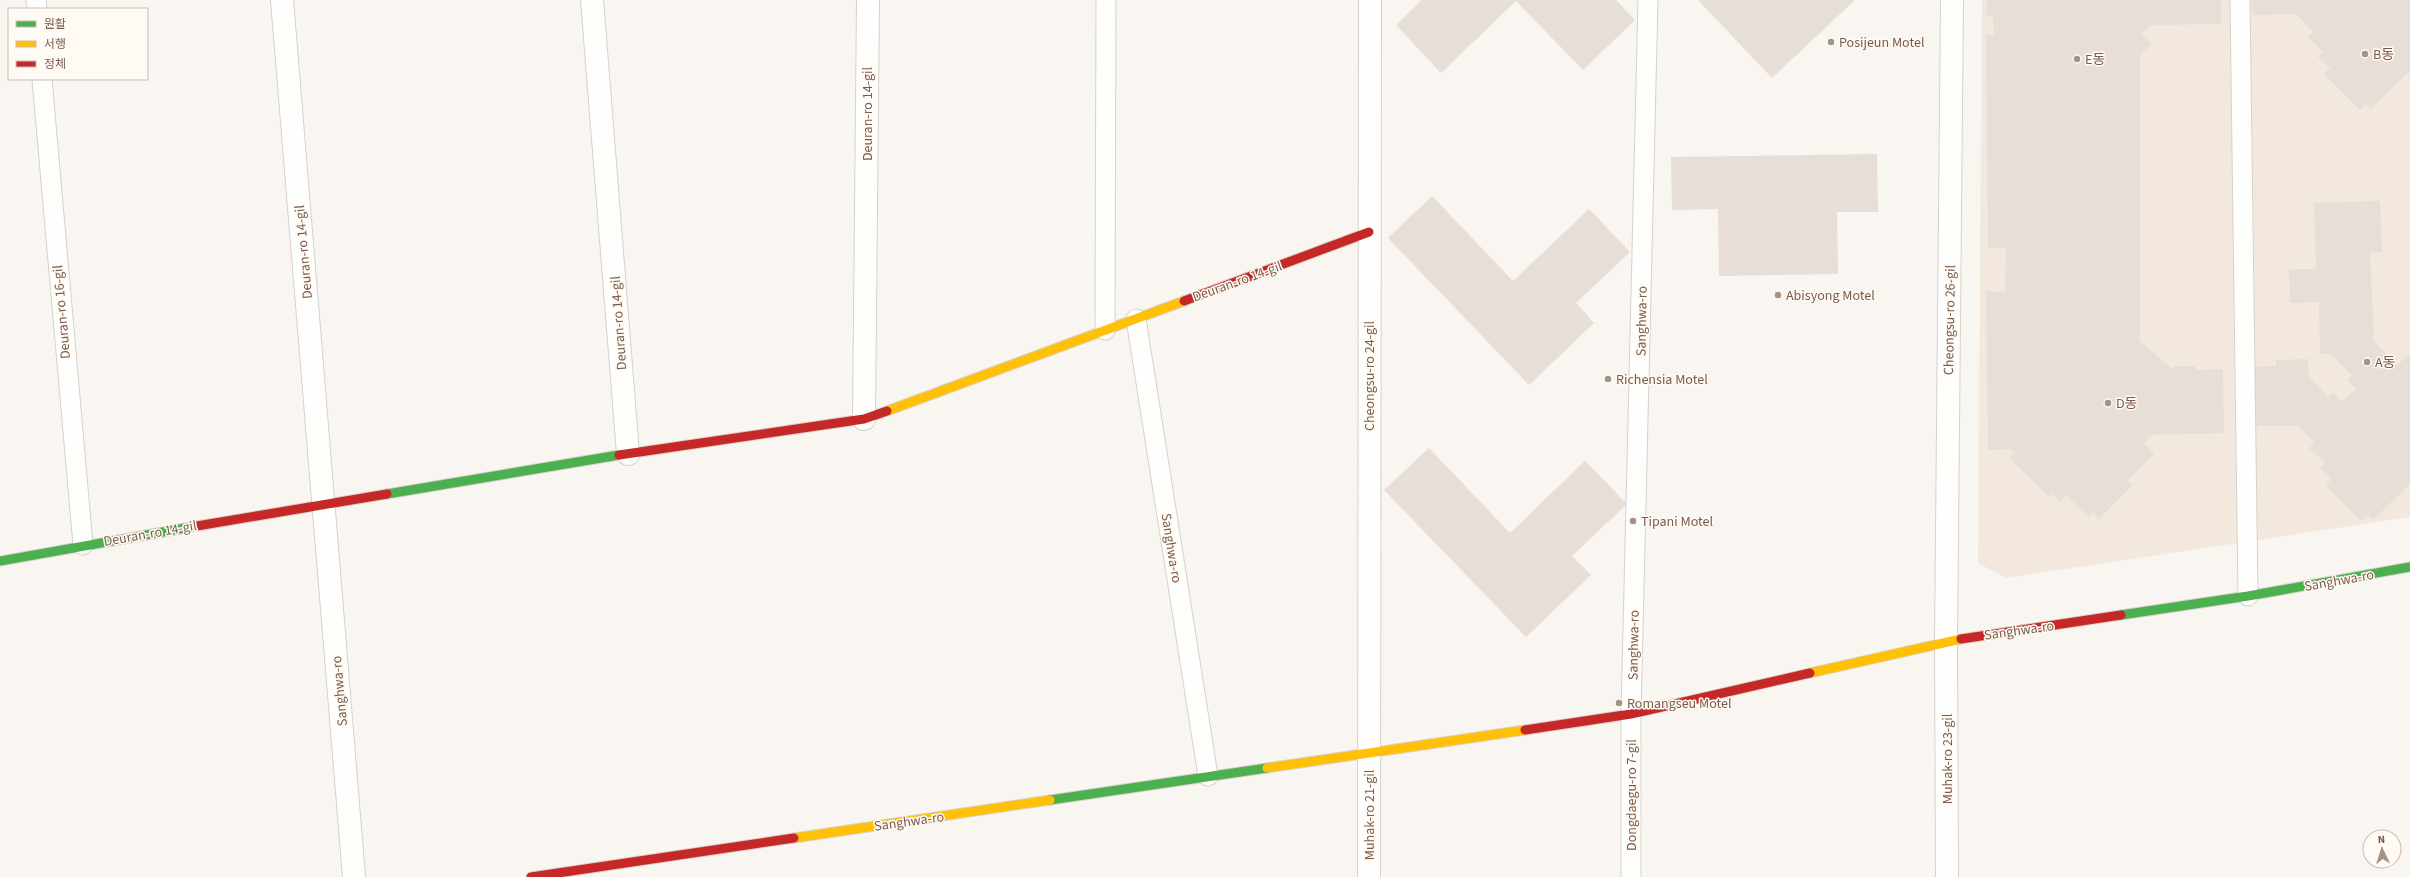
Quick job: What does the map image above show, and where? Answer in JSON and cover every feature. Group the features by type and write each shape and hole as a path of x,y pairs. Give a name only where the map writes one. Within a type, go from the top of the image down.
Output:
{"main road":[{"name":"Deuran-ro 14-gil","path":"0,561 83,544 628,454 864,419 1369,232"},
{"name":"Sanghwa-ro","path":"530,877 610,871 1208,776 1631,714 1946,641 2248,596 2410,567"}],"street":[{"name":"Deuran-ro 14-gil","path":"282,0 324,504"},
{"name":"Deuran-ro 14-gil","path":"592,0 628,454"},
{"name":"Deuran-ro 14-gil","path":"864,419 868,0"},
{"name":"Cheongsu-ro 24-gil","path":"1369,753 1370,0"},
{"name":"Cheongsu-ro 26-gil","path":"1946,641 1952,0"},
{"name":"Sanghwa-ro","path":"324,504 354,877"},
{"name":"Muhak-ro 23-gil","path":"1946,641 1947,877"},
{"name":"Muhak-ro 21-gil","path":"1369,753 1369,877"}],"lane":[{"path":"1105,330 1106,0"},
{"name":"Sanghwa-ro","path":"1631,714 1648,0"},
{"path":"2240,0 2248,596"},
{"name":"Deuran-ro 16-gil","path":"42,80 83,544"},
{"name":"Sanghwa-ro","path":"1136,319 1208,776"},
{"name":"Dongdaegu-ro 7-gil","path":"1631,714 1631,877"}],"shaded area":[{"path":"1982,0 2410,0 2410,517 2006,578 1978,563"}],"building":[{"path":"1422,0 1616,0 1635,20 1583,70 1516,1 1441,73 1396,25"},
{"path":"1698,0 1855,0 1772,78"},
{"path":"1987,0 2221,0 2221,24 2150,25 2141,34 2151,44 2140,55 2140,341 2173,370 2173,366 2195,366 2195,370 2223,369 2224,433 2152,435 2144,443 2154,454 2128,480 2133,485 2099,519 2093,512 2089,517 2066,495 2060,502 2052,494 2049,497 2009,458 2014,452 2011,449 1988,450 1986,291 2005,292 2006,248 1988,248 1986,34 1994,35 1993,16 1986,15"},
{"name":"B동","path":"2252,0 2410,0 2410,71 2371,109 2366,104 2360,110 2324,74 2330,68 2318,57 2323,52 2308,37 2313,32 2296,14 2252,15"},
{"path":"1877,154 1878,212 1837,212 1838,274 1719,276 1718,209 1672,210 1671,157"},
{"path":"1432,196 1513,281 1589,209 1630,252 1576,303 1594,323 1529,385 1388,238"},
{"name":"A동","path":"2380,201 2382,252 2370,253 2374,341 2397,365 2410,354 2410,484 2373,520 2368,515 2361,521 2326,485 2332,479 2320,468 2325,463 2309,448 2315,443 2298,426 2254,426 2253,367 2276,366 2276,360 2308,359 2309,377 2328,397 2333,392 2342,402 2356,389 2347,380 2352,375 2331,354 2320,354 2319,302 2290,303 2289,269 2316,269 2314,203"},
{"path":"1429,448 1510,533 1585,461 1627,504 1572,556 1591,575 1526,637 1384,490"}],"traffic: fast":[{"path":"387,494 619,455"},
{"path":"0,561 191,527"},
{"path":"2121,615 2248,596 2410,567"},
{"path":"1050,800 1267,768"}],"traffic: slow":[{"path":"887,411 1184,301"},
{"path":"1810,673 1961,639"},
{"path":"1267,768 1525,730"},
{"path":"794,838 1050,800"}],"traffic: jam":[{"path":"1184,301 1369,232"},
{"path":"619,455 864,419 887,411"},
{"path":"191,527 387,494"},
{"path":"1961,639 2121,615"},
{"path":"1525,730 1631,714 1810,673"},
{"path":"531,877 794,838"}],"place":[{"name":"Posijeun Motel","path":"1831,42"},
{"name":"B동","path":"2365,54"},
{"name":"E동","path":"2077,59"},
{"name":"Abisyong Motel","path":"1778,295"},
{"name":"A동","path":"2367,362"},
{"name":"Richensia Motel","path":"1608,379"},
{"name":"D동","path":"2108,403"},
{"name":"Tipani Motel","path":"1633,521"},
{"name":"Romangseu Motel","path":"1619,703"}]}
